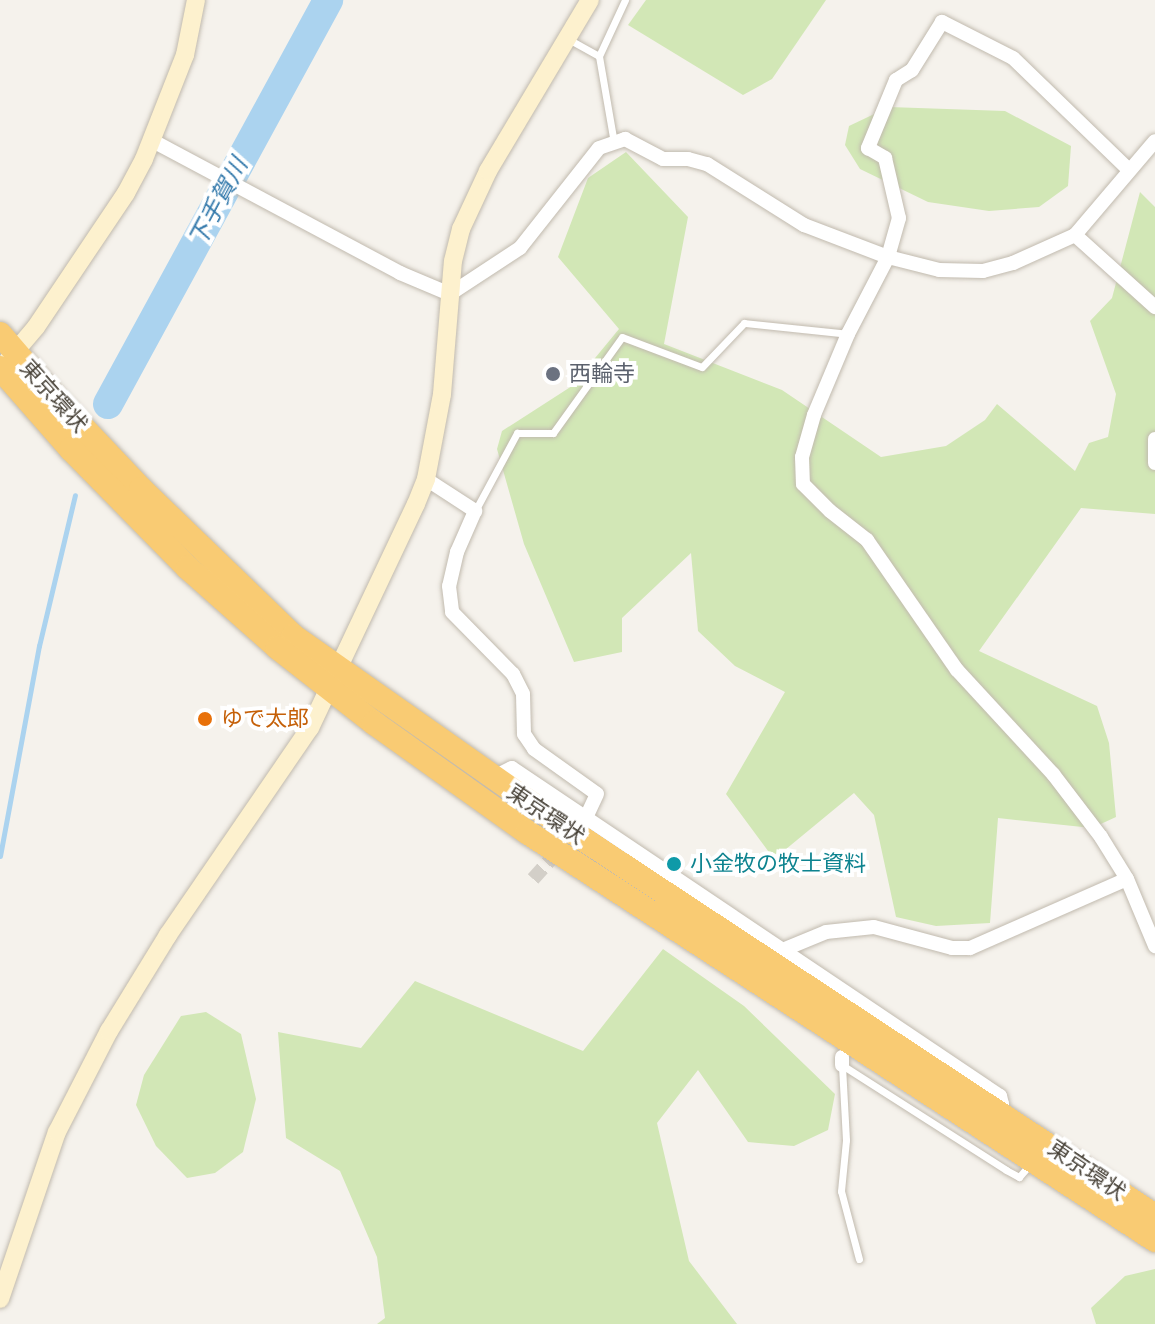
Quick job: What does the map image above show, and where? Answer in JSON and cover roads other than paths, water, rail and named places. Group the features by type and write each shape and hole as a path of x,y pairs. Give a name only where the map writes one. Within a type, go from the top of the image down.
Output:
{"highway":[{"name":"東京環状","path":"4,356 335,678 527,832 708,933"},
{"name":"東京環状","path":"335,678 492,778 708,933 1002,1122 1155,1216"},
{"name":"東京環状","path":"1002,1122 1033,1161 1155,1240"}],"street":[{"path":"4,356 126,193 153,141 185,55 196,0"},
{"path":"0,1299 57,1132 109,1031 168,935 310,728 426,479 442,394 453,261 461,229 488,171 590,0"},
{"path":"1129,170 1013,58 942,22 912,70 896,80 868,148 885,158 899,218 888,257 848,334 814,415 802,457 803,484 830,511 867,540 957,670 1053,774 1101,837 1127,879 1155,946"},
{"path":"450,294 520,248 599,148 625,139 663,159 688,159 707,164 804,225 888,257 939,270 983,271 1013,263 1075,235 1155,141"},
{"path":"153,141 400,273 450,294"},
{"path":"1075,235 1155,307"},
{"path":"1155,439 1155,463"},
{"path":"426,479 475,511 457,552 449,586 452,612 513,674 523,694 524,734 534,749 597,794 586,818"},
{"path":"492,778 512,768 785,949 834,987 1000,1096 1002,1122"},
{"path":"785,949 826,932 863,927 952,948 970,948 1127,879"}],"lane":[{"path":"614,143 599,56 625,0"},
{"path":"568,39 599,56"},
{"path":"475,511 517,433 553,433 622,337 702,367 744,323 848,334"},
{"path":"859,1259 841,1191 846,1140 842,1061 1019,1177 1033,1161"}],"waterway":[{"name":"下手賀川","path":"108,404 328,0"},
{"name":"下手賀川","path":"0,856 39,646 75,495"}],"tunnel":[{"path":"533,879 560,849"}],"place":[{"name":"西輪寺","path":"553,374"},
{"name":"ゆで太郎","path":"205,719"},
{"name":"小金牧の牧士資料","path":"674,864"}]}
